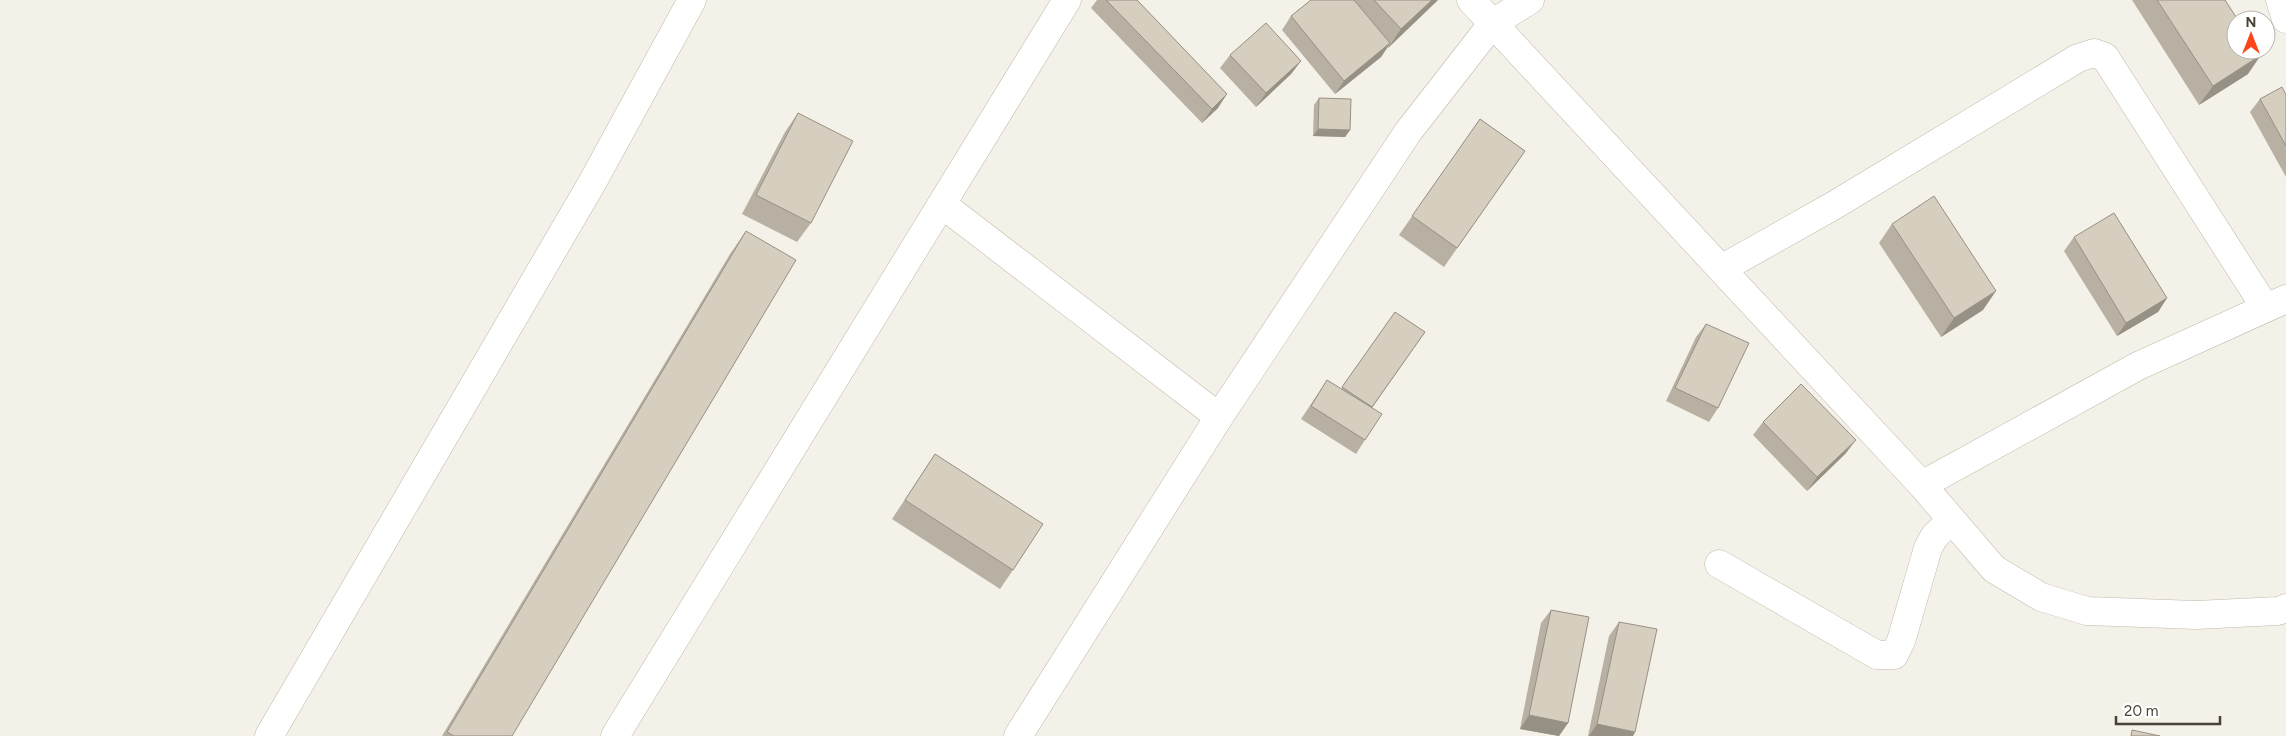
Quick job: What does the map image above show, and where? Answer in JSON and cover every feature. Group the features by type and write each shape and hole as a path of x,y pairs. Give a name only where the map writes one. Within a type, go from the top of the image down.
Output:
{"street":[{"path":"269,736 592,183 692,0"},
{"path":"615,736 1068,0"},
{"path":"1470,0 1922,485 1994,569 2041,597 2087,611 2196,615 2278,611 2286,608"},
{"path":"1018,736 1219,418 1408,132 1492,24 1530,0"},
{"path":"2280,0 2286,19"},
{"path":"1721,269 1833,206 2078,58 2094,54 2105,57 2276,303 2138,366 1922,485"},
{"path":"943,205 1219,418"},
{"path":"1719,564 1876,655 1894,655 1901,641 1928,548 1934,537 1951,520"}],"building":[{"path":"1106,0 1137,0 1227,94 1212,109"},
{"path":"1311,0 1354,0 1390,43 1344,81 1291,16"},
{"path":"1374,0 1432,0 1401,29"},
{"path":"2157,0 2225,0 2232,10 2226,10 2226,60 2253,60 2213,86"},
{"path":"1266,23 1301,61 1266,93 1230,55"},
{"path":"2282,87 2286,95 2286,146 2260,99"},
{"path":"1319,98 1351,99 1350,130 1318,129"},
{"path":"798,113 853,141 811,223 756,195"},
{"path":"1480,119 1525,151 1457,248 1412,216"},
{"path":"1934,196 1996,291 1954,318 1892,224"},
{"path":"2114,213 2167,298 2126,323 2074,237"},
{"path":"746,231 796,260 512,736 454,736 447,732"},
{"path":"1395,312 1425,332 1372,407 1342,387"},
{"path":"1706,324 1749,343 1718,408 1675,388"},
{"path":"1327,380 1382,414 1365,440 1311,406"},
{"path":"1801,384 1856,440 1817,477 1763,422"},
{"path":"935,454 1043,524 1013,570 905,500"},
{"path":"1551,610 1589,617 1568,723 1529,715"},
{"path":"1619,622 1657,629 1635,732 1597,724"},
{"path":"2132,730 2160,736 2131,736"}]}
